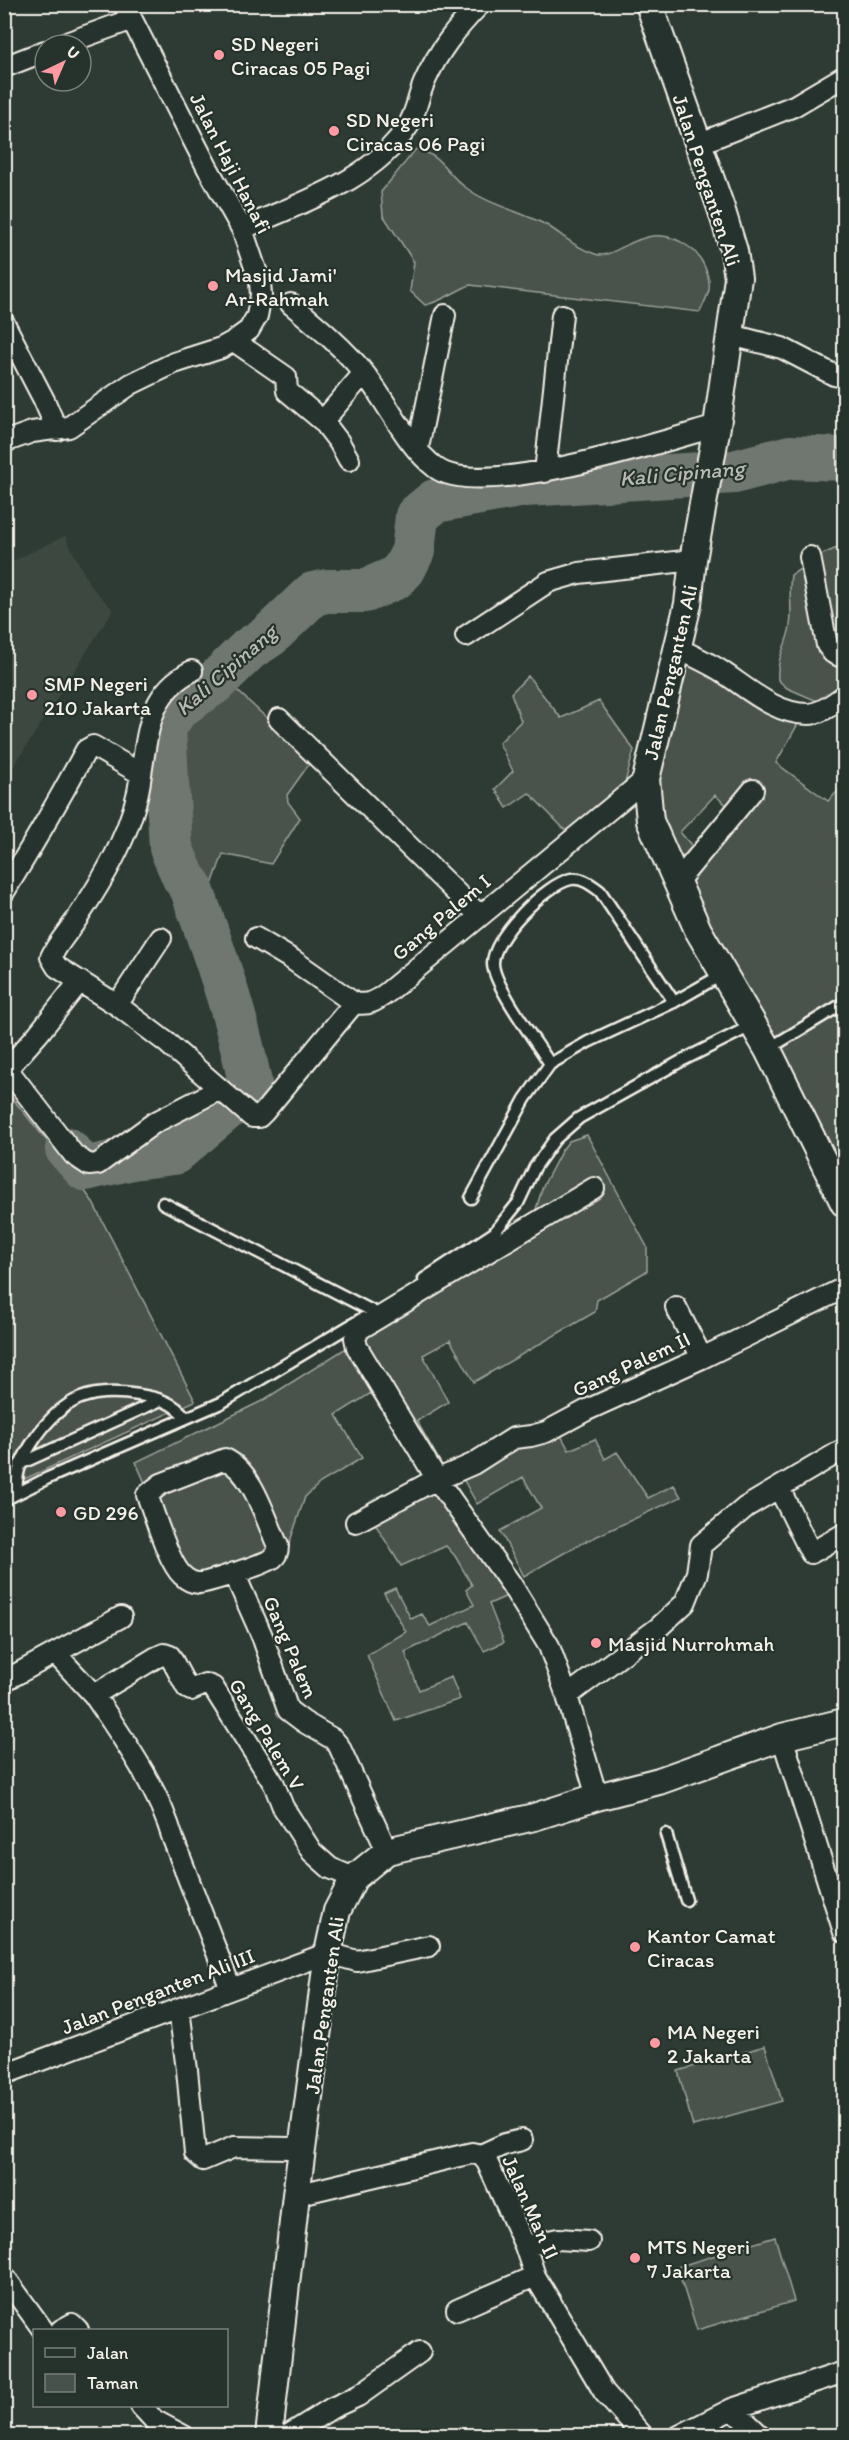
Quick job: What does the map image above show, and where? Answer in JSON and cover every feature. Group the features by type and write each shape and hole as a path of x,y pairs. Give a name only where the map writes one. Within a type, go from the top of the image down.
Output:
{"street":[{"path":"243,229 355,178 388,152 410,124 425,82 453,32 480,4"},
{"name":"Jalan Penganten Ali","path":"649,4 734,250 738,278 688,604 646,779 650,821 698,930 768,1050 844,1203"},
{"path":"85,33 127,12"},
{"name":"Jalan Haji Hanafi","path":"4,442 32,432 69,427 142,378 174,363 234,341 249,330 257,316 261,295 260,282 243,229 207,167 127,12"},
{"path":"4,67 33,56"},
{"path":"698,144 776,114 809,98 843,77"},
{"path":"291,304 318,327 364,373 418,448 436,468 450,475 467,477 545,472 714,438"},
{"path":"418,448 445,315"},
{"path":"545,472 562,315"},
{"path":"4,323 57,430"},
{"path":"730,335 782,348 834,375 844,377"},
{"path":"234,341 286,377 287,391 323,422 339,442 349,460"},
{"path":"323,422 364,373"},
{"path":"810,557 827,645 833,653 844,658"},
{"path":"466,636 548,582 579,573 693,560"},
{"path":"677,648 716,667 776,707 796,713 809,714 820,711 844,696"},
{"path":"192,671 172,683 162,695 152,714 135,808 124,837 99,884 51,957 57,967 117,1005 166,1042 252,1117 258,1117 354,1003 256,938"},
{"path":"279,719 480,916"},
{"path":"4,892 32,842 45,826 89,746 93,746 141,774"},
{"name":"Gang Palem I","path":"354,1003 365,1005 377,1000 646,779"},
{"path":"676,882 753,790"},
{"path":"117,1005 161,938"},
{"path":"80,981 38,1034 6,1066 74,1155 89,1165 98,1164 154,1123 221,1090"},
{"path":"594,1188 360,1329 356,1338 357,1347 438,1481 511,1584 549,1646 567,1696 597,1797"},
{"name":"Gang Palem II","path":"357,1522 425,1485 473,1464 514,1438 546,1432 587,1410 702,1358 844,1288"},
{"path":"676,1307 702,1358"},
{"path":"567,1696 658,1628 685,1603 697,1573 701,1545 746,1507 844,1449"},
{"path":"225,1459 236,1464 246,1475 278,1546 278,1552 273,1559 234,1573 200,1583 191,1582 183,1576 172,1560 147,1495 161,1485 225,1459"},
{"path":"779,1488 811,1553 844,1534"},
{"name":"Gang Palem","path":"234,1573 262,1636 288,1710 333,1739 339,1746 387,1851"},
{"path":"4,1681 121,1617"},
{"path":"55,1653 94,1695 128,1746 167,1818 231,1989"},
{"name":"Gang Palem V","path":"94,1695 155,1658 164,1654 170,1656 189,1690 206,1684 213,1687 274,1784 283,1807 312,1852 330,1868 354,1878"},
{"name":"Jalan Penganten Ali","path":"269,2436 296,2195 328,1953 337,1911 354,1878 387,1851 534,1817 658,1781 782,1737 844,1722"},
{"path":"782,1737 844,1932"},
{"path":"328,1953 357,1961 429,1946"},
{"name":"Jalan Penganten Ali III","path":"4,2074 328,1953"},
{"path":"179,2009 195,2153 198,2158 202,2160 234,2147 290,2148 303,2151"},
{"path":"481,2155 505,2144 522,2140"},
{"name":"Jalan Man II","path":"296,2195 472,2153 481,2155 488,2162 525,2246 535,2276 604,2392 643,2436"},
{"path":"525,2246 558,2239 589,2241"},
{"path":"4,2276 43,2329"},
{"path":"457,2310 535,2276"},
{"path":"64,2329 72,2324 76,2329"},
{"path":"287,2436 332,2408 358,2396 420,2352"},
{"path":"679,2436 732,2409 844,2372"},
{"path":"732,2409 761,2436"},
{"path":"148,2413 184,2436"}],"lane":[{"path":"550,1064 498,981 493,963 499,946 518,917 549,890 572,879 587,881 600,891 674,1002"},
{"path":"471,1198 525,1099 550,1064 588,1042 674,1002 723,974"},
{"path":"768,1050 844,1003"},
{"path":"4,1500 17,1492 221,1403 374,1312 494,1233 518,1203 536,1167 555,1139 579,1119 682,1060 753,1025"},
{"path":"163,1203 374,1312"},
{"path":"17,1492 16,1480 20,1464 48,1420 64,1406 90,1394 127,1393 161,1400 179,1409 186,1418"},
{"path":"20,1464 161,1400"},
{"path":"666,1834 686,1900"}],"shaded area":[{"name":"SMP Negeri 210 Jakarta","path":"65,536 90,585 113,610 5,780 5,565"}],"green space":[{"path":"416,149 432,155 475,194 548,226 576,245 595,254 604,255 613,252 646,237 674,238 693,251 707,272 709,290 700,312 470,285 425,305 410,291 414,262 383,215 381,192"},
{"path":"844,545 844,680 838,688 817,701 787,688 778,680 780,658 790,626 791,575 823,554"},
{"path":"682,650 804,713 776,763 828,801 838,791 844,795 844,1089 839,1092 844,1101 844,1182 679,883 732,810 715,795 680,832 697,852 677,876 640,794"},
{"path":"528,676 561,718 599,701 634,750 624,786 567,832 529,793 507,808 495,789 513,771 499,743 521,721 511,693"},
{"path":"229,683 312,760 287,795 288,802 300,818 271,864 223,854 209,893 198,884 189,858 171,743 196,710"},
{"path":"4,1088 65,1163 92,1201 195,1401 5,1488"},
{"path":"587,1135 647,1247 647,1271 597,1300 595,1312 474,1382 450,1340 423,1355 448,1402 417,1421 444,1469 423,1472 415,1464 371,1393 336,1415 362,1458 320,1483 305,1497 288,1547 199,1595 190,1588 136,1462 262,1401 450,1283 533,1219 543,1186 562,1150 569,1141"},
{"path":"558,1430 569,1450 595,1439 605,1459 617,1452 648,1498 674,1485 681,1497 578,1545 524,1576 500,1531 541,1508 523,1477 477,1504 462,1477 512,1440"},
{"path":"458,1489 516,1592 489,1604 504,1642 484,1651 468,1622 405,1652 419,1690 451,1677 460,1699 396,1721 367,1655 406,1632 384,1593 395,1588 411,1619 422,1614 430,1626 474,1605 466,1590 472,1585 455,1556 446,1546 401,1566 371,1517 413,1495 439,1494"},
{"path":"765,2046 782,2101 693,2126 678,2071"},
{"path":"775,2237 794,2301 697,2330 677,2267"}],"waterway":[{"name":"Kali Cipinang","path":"67,1149 85,1169 132,1158 174,1153 226,1109 250,1083 239,1033 216,960 191,887 184,878 171,848 164,728 177,708 214,683 249,649 269,636 313,594 327,591 365,591 395,578 404,569 413,551 417,516 435,501 525,485 734,472 790,457 844,459"}],"place":[{"name":"SD Negeri Ciracas 05 Pagi","path":"219,55"},
{"name":"SD Negeri Ciracas 06 Pagi","path":"334,131"},
{"name":"Masjid Jami' Ar-Rahmah","path":"213,286"},
{"name":"SMP Negeri 210 Jakarta","path":"32,695"},
{"name":"GD 296","path":"61,1512"},
{"name":"Masjid Nurrohmah","path":"596,1643"},
{"name":"Kantor Camat Ciracas","path":"635,1947"},
{"name":"MA Negeri 2 Jakarta","path":"655,2043"},
{"name":"MTS Negeri 7 Jakarta","path":"635,2258"}]}
